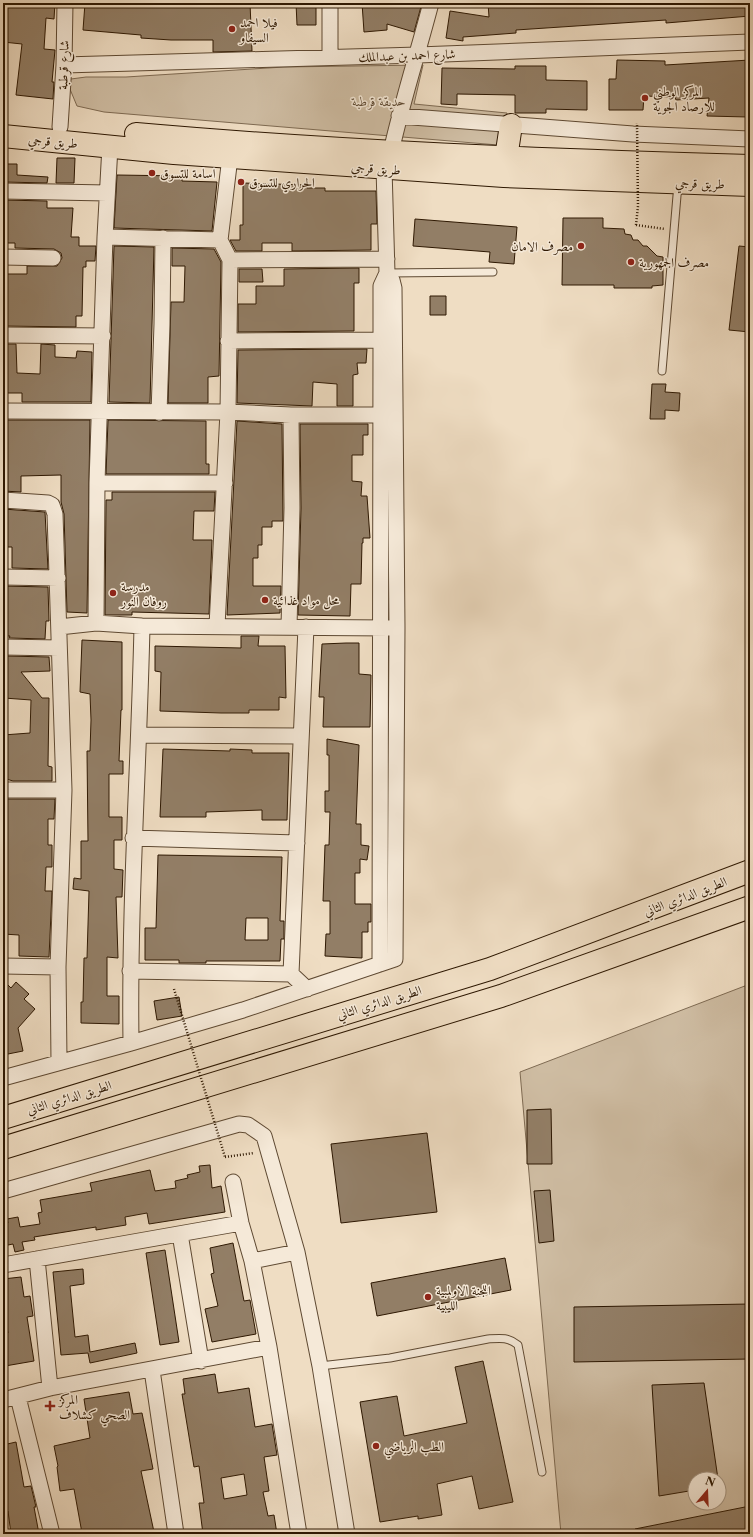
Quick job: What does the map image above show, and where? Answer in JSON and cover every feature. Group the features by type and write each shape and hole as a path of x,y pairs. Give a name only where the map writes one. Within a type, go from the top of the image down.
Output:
{"highway":[{"name":"طريق قرجي","path":"3,121 174,137 387,160 504,176 750,185"},
{"path":"506,158 511,125"},
{"name":"طريق قرجي","path":"3,136 230,157 387,160 506,158 750,166"},
{"name":"الطريق الدائري الثاني","path":"3,1118 490,969 750,872"},
{"path":"3,1148 501,996 750,906"}],"street":[{"name":"شارع قرطبة","path":"60,127 64,65 65,3"},
{"path":"330,3 330,57"},
{"path":"380,964 381,286 387,266 387,160 408,82 418,56 432,3"},
{"name":"شارع احمد بن عبدالملك","path":"64,65 330,57 418,56 750,42"},
{"path":"399,116 633,134 750,140"},
{"path":"96,623 97,483 103,336 105,237 110,146"},
{"path":"216,626 228,412 230,260 220,240 230,157"},
{"path":"3,191 107,193"},
{"path":"105,237 220,240"},
{"path":"158,413 162,324 163,238"},
{"path":"3,257 53,258"},
{"path":"230,260 387,266"},
{"path":"3,1078 59,1061 131,1044 307,989 395,959 397,628 396,415 394,288 387,266"},
{"path":"3,335 103,336"},
{"path":"228,340 381,340"},
{"path":"3,411 100,411 158,413 228,412 292,415 396,415"},
{"path":"289,627 292,508 292,415"},
{"path":"97,483 225,483"},
{"path":"3,500 52,505 56,514 64,790 58,967 59,1061"},
{"path":"3,576 58,578"},
{"path":"59,626 96,623 142,626 397,628"},
{"path":"131,1044 130,972 133,838 140,735 142,626"},
{"path":"291,974 306,627"},
{"path":"3,647 60,648"},
{"path":"140,735 301,736"},
{"path":"3,790 64,790"},
{"path":"133,838 297,843"},
{"path":"3,966 58,967"},
{"path":"130,972 291,974 307,989"},
{"path":"3,1191 239,1124 248,1124 264,1136 270,1150 297,1252 320,1366 347,1534"},
{"path":"233,1182 241,1223 252,1261 269,1348 299,1534"},
{"path":"3,1265 241,1223"},
{"path":"180,1234 201,1361"},
{"path":"252,1261 297,1252"},
{"path":"38,1259 50,1388"},
{"path":"3,1400 50,1388 269,1348"},
{"path":"152,1370 176,1534"},
{"path":"18,1396 52,1534"}],"lane":[{"path":"662,371 678,182"},
{"path":"387,266 493,272"},
{"path":"320,1366 390,1358 488,1339 504,1337 511,1340 518,1345 542,1472"}],"path":[{"path":"637,123 638,206 636,225 674,230"},
{"path":"174,988 225,1157 270,1150"}],"green space":[{"name":"حديقة قرطبة","path":"423,65 414,104 507,113 505,142 498,145 104,112 77,106 67,82 71,79 86,77 126,77 284,67"},
{"path":"750,984 750,1534 561,1534 520,1072"}],"building":[{"path":"3,3 55,3 54,19 46,18 44,49 55,50 52,82 54,82 53,99 16,95 22,44 3,42"},
{"path":"85,3 250,3 252,51 213,52 213,40 141,38 141,35 83,30"},
{"path":"296,3 316,3 316,25 297,25"},
{"path":"362,3 422,3 414,32 387,24 387,30 364,32"},
{"path":"488,3 750,3 750,16 666,23 666,20 516,30 516,33 463,37 463,41 446,38 450,11 489,17"},
{"path":"617,60 665,61 665,65 750,60 750,98 746,98 748,117 707,116 709,98 676,100 675,97 644,96 643,110 609,110 609,79 616,79"},
{"path":"515,66 546,66 546,80 587,81 587,110 546,109 546,113 515,113 515,95 457,94 457,105 441,104 442,68 515,69"},
{"path":"57,158 75,158 74,183 56,183"},
{"path":"3,164 17,164 17,175 48,177 47,183 3,182"},
{"path":"117,175 182,176 182,181 217,182 212,231 114,228"},
{"path":"243,183 307,185 307,188 325,188 325,191 376,191 377,224 371,224 371,250 292,251 292,243 262,243 262,251 236,251 230,240 240,240 240,225 243,225"},
{"path":"3,200 47,201 47,208 73,208 71,237 79,237 79,246 96,246 95,261 86,261 86,267 83,267 82,316 76,316 76,327 3,326 3,274 27,274 27,266 57,266 62,258 61,253 54,249 15,248 15,243 3,243"},
{"path":"563,218 603,218 603,228 624,229 625,234 631,235 633,240 638,240 643,246 647,246 657,256 663,257 663,285 652,286 652,288 614,288 614,285 562,285"},
{"path":"415,219 517,227 514,264 489,262 490,252 413,246"},
{"path":"114,246 154,247 150,403 109,402"},
{"path":"739,246 750,247 750,332 729,330"},
{"path":"172,248 214,249 221,262 219,376 208,377 208,403 168,403 171,302 184,302 185,266 172,266"},
{"path":"359,268 359,283 354,283 354,331 238,332 238,304 256,304 256,286 284,286 284,269"},
{"path":"239,269 262,269 263,282 239,282"},
{"path":"430,296 446,296 446,315 430,315"},
{"path":"3,344 16,344 17,373 40,374 41,344 55,345 55,357 76,358 77,351 92,352 91,402 22,402 22,393 3,393"},
{"path":"367,349 366,363 357,363 358,374 353,375 353,406 337,406 337,384 313,382 312,406 237,403 238,350"},
{"path":"652,384 666,384 665,392 680,393 679,411 665,410 665,419 650,419"},
{"path":"3,420 90,420 87,613 67,612 64,514 61,502 61,475 21,476 21,492 3,491"},
{"path":"108,420 206,421 206,464 209,464 209,474 106,474"},
{"path":"237,421 282,424 283,521 272,521 272,527 262,527 262,545 258,545 258,558 253,558 253,586 281,586 280,613 227,615"},
{"path":"300,424 368,424 368,435 363,435 363,455 352,455 352,481 362,482 361,496 367,496 370,538 363,538 362,543 361,584 351,584 350,616 298,615 301,508"},
{"path":"112,492 215,492 214,511 194,511 193,540 212,540 209,614 132,612 132,615 105,615 106,500 112,500"},
{"path":"3,509 45,512 48,569 12,568 12,547 3,547"},
{"path":"3,586 48,587 49,621 46,621 45,639 9,638 10,636 3,636"},
{"path":"241,636 259,636 258,646 285,646 286,698 279,697 279,710 249,710 249,713 160,711 161,672 155,671 155,646 241,648"},
{"path":"82,640 122,642 122,710 119,761 123,761 123,774 109,774 109,817 122,817 122,840 114,840 114,869 123,870 122,897 116,897 118,958 107,957 107,996 119,996 119,1024 81,1023 84,958 87,958 89,891 73,889 74,878 81,879 81,841 88,841 87,751 90,751 91,720 90,694 80,692"},
{"path":"359,643 359,674 371,675 370,727 323,727 324,697 319,697 322,644"},
{"path":"7,656 49,657 50,671 21,672 42,698 49,698 48,766 52,767 52,781 13,781 3,778 3,735 30,733 31,700 4,698"},
{"path":"327,739 359,745 356,824 361,824 361,845 369,846 367,860 360,859 360,873 355,873 355,904 371,904 371,922 368,922 368,932 362,932 362,958 325,956 326,934 330,934 330,901 323,901 325,845 329,845 330,812 325,812 325,791 329,791 329,755 327,755"},
{"path":"163,749 230,751 230,749 252,750 252,753 289,753 287,820 262,820 262,810 206,812 206,817 160,817"},
{"path":"3,799 55,799 54,819 48,819 48,845 52,845 52,867 46,867 45,891 52,891 49,957 19,956 19,935 3,934 3,867 5,867 6,818 3,818"},
{"path":"158,855 282,857 280,921 284,921 284,939 281,939 280,961 206,961 206,963 179,963 179,960 145,960 145,928 156,928","holes":["246,918 268,918 268,940 245,940"]},
{"path":"3,980 11,988 16,982 29,994 24,999 35,1009 18,1028 23,1051 3,1055"},
{"path":"179,997 182,1016 157,1020 154,1001"},
{"path":"551,1109 552,1164 527,1164 527,1110"},
{"path":"427,1133 437,1212 341,1223 331,1144"},
{"path":"210,1165 212,1188 221,1186 225,1212 149,1224 147,1213 125,1217 126,1225 96,1230 96,1227 34,1237 35,1240 22,1242 24,1250 15,1252 13,1244 3,1246 3,1223 8,1223 7,1219 18,1217 20,1227 40,1224 38,1213 42,1212 40,1200 92,1191 90,1183 150,1170 155,1191 176,1188 175,1181 188,1178 187,1175 200,1172 199,1166"},
{"path":"550,1190 554,1241 539,1243 534,1191"},
{"path":"233,1243 244,1301 250,1300 256,1334 212,1342 205,1309 218,1306 211,1274 214,1273 210,1248"},
{"path":"165,1250 179,1342 160,1345 146,1253"},
{"path":"505,1258 511,1290 377,1316 371,1283"},
{"path":"83,1269 84,1284 70,1286 75,1337 88,1335 90,1352 135,1343 137,1353 90,1363 88,1353 61,1355 53,1272"},
{"path":"21,1277 24,1297 30,1296 33,1316 27,1317 34,1361 5,1366 3,1334 8,1333 3,1302 3,1279"},
{"path":"750,1304 750,1359 574,1362 574,1307"},
{"path":"483,1361 513,1502 479,1509 472,1476 437,1484 442,1515 418,1519 418,1516 380,1522 360,1402 397,1396 404,1436 467,1423 455,1367"},
{"path":"215,1374 218,1393 249,1388 255,1427 272,1424 277,1455 264,1457 269,1491 263,1492 268,1516 274,1515 277,1534 203,1534 199,1503 204,1503 199,1466 194,1467 182,1394 185,1394 183,1379","holes":["244,1474 247,1495 224,1499 221,1478"]},
{"path":"704,1383 717,1471 687,1471 687,1491 659,1496 652,1385"},
{"path":"129,1392 133,1414 142,1413 153,1469 141,1471 154,1532 146,1534 92,1534 92,1531 82,1533 74,1489 60,1491 58,1466 54,1446 90,1438 84,1399"},
{"path":"16,1442 24,1487 31,1486 36,1507 34,1507 39,1534 11,1534 8,1511 3,1512 3,1445"},
{"path":"750,1506 750,1534 635,1534 635,1529"}],"place":[{"name":"فيلا احمد السيفاو","path":"232,29"},
{"name":"المركز الوطني للارصاد الجوية","path":"645,98"},
{"name":"اسامة للتسوق","path":"152,173"},
{"name":"الحراري للتسوق","path":"241,182"},
{"name":"مصرف الامان","path":"581,246"},
{"name":"مصرف الجمهورية","path":"631,262"},
{"name":"مدرسة روفان النور","path":"113,593"},
{"name":"محل مواد غذائية","path":"265,600"},
{"name":"اللجنة الاولمبية الليبية","path":"428,1297"},
{"name":"المركز الصحي كشلاف","path":"50,1406"},
{"name":"الطب الرياضي","path":"376,1446"}]}
